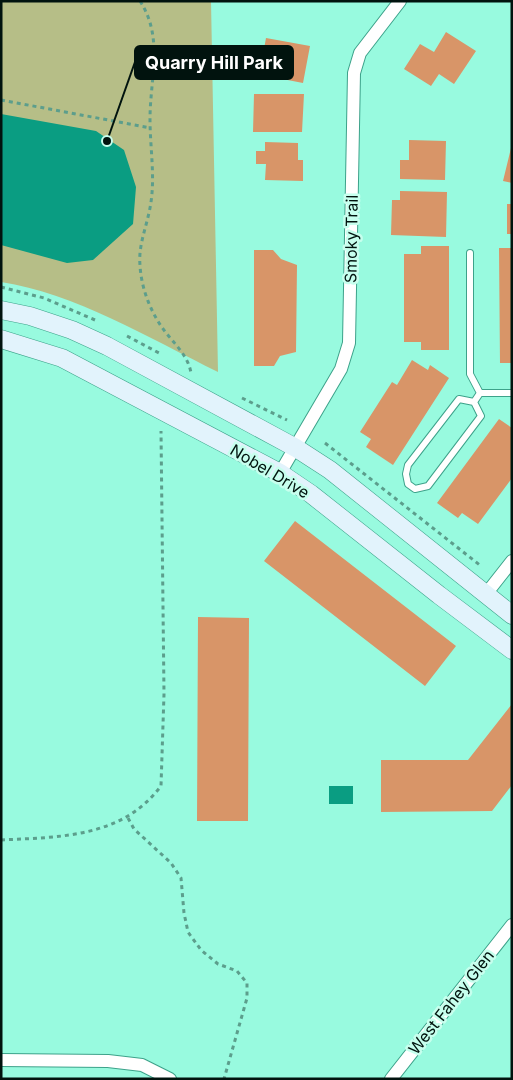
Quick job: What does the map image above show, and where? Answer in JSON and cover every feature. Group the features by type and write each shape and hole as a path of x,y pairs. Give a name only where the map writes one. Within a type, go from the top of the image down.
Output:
{"street":[{"name":"Smoky Trail","path":"280,473 342,369 349,343 354,72 360,53 400,1"},
{"name":"Nobel Drive","path":"1,310 39,319 107,346 296,448 330,470 512,615"},
{"name":"Nobel Drive","path":"1,339 62,358 280,473 311,494 439,596 512,650"},
{"path":"486,594 512,561"},
{"name":"West Fahey Glen","path":"391,1079 512,925"},
{"path":"1,1060 108,1061 142,1065 170,1079"}],"lane":[{"path":"470,253 470,374 480,393"},
{"path":"480,393 512,393"},
{"path":"474,402 480,393"},
{"path":"459,399 474,402 481,416 428,486 415,489 408,484 406,474 408,465 459,399"}],"path":[{"path":"140,1 149,19 154,36 151,128 152,192 148,220 142,240 140,273 153,313 182,352 190,366 191,373"},
{"path":"1,100 151,128"},
{"path":"1,840 69,837 128,818 153,796 161,786 164,694 161,432"},
{"path":"325,443 481,566"},
{"path":"128,818 134,829 171,863 182,878 184,913 188,932 201,950 218,964 237,971 247,983 247,998 224,1079"}],"shaded area":[{"path":"1,1 211,1 218,372 139,332 84,307 56,296 1,282"},
{"path":"1,114 96,131 124,150 136,187 133,224 93,260 67,263 1,245"},
{"path":"329,786 353,786 353,804 329,804"}],"building":[{"path":"446,32 476,51 454,84 439,74 431,86 404,69 420,44 434,52"},
{"path":"266,38 310,46 303,83 267,76 272,50 264,49"},
{"path":"254,94 304,94 302,132 253,132"},
{"path":"409,140 446,141 445,180 400,179 400,160 409,160"},
{"path":"265,142 298,143 298,160 303,160 303,181 265,180 266,164 256,164 256,151 265,151"},
{"path":"512,149 512,183 503,181"},
{"path":"400,191 447,192 446,237 391,235 392,200 400,200"},
{"path":"507,204 512,204 512,234 507,234"},
{"path":"421,246 449,246 449,350 421,350 421,342 404,342 404,254 421,254"},
{"path":"499,248 512,248 512,363 500,363"},
{"path":"254,250 273,250 281,259 297,265 296,352 280,356 274,366 254,366"},
{"path":"412,360 428,370 430,365 449,378 393,465 366,447 371,439 360,432 392,382 397,385"},
{"path":"499,419 512,428 512,478 478,524 462,513 458,518 437,503"},
{"path":"295,521 456,646 425,686 264,561"},
{"path":"198,617 249,618 248,821 197,821"},
{"path":"512,704 512,785 492,811 381,812 381,760 468,760"}],"place":[{"name":"Quarry Hill Park","path":"107,141"}]}
